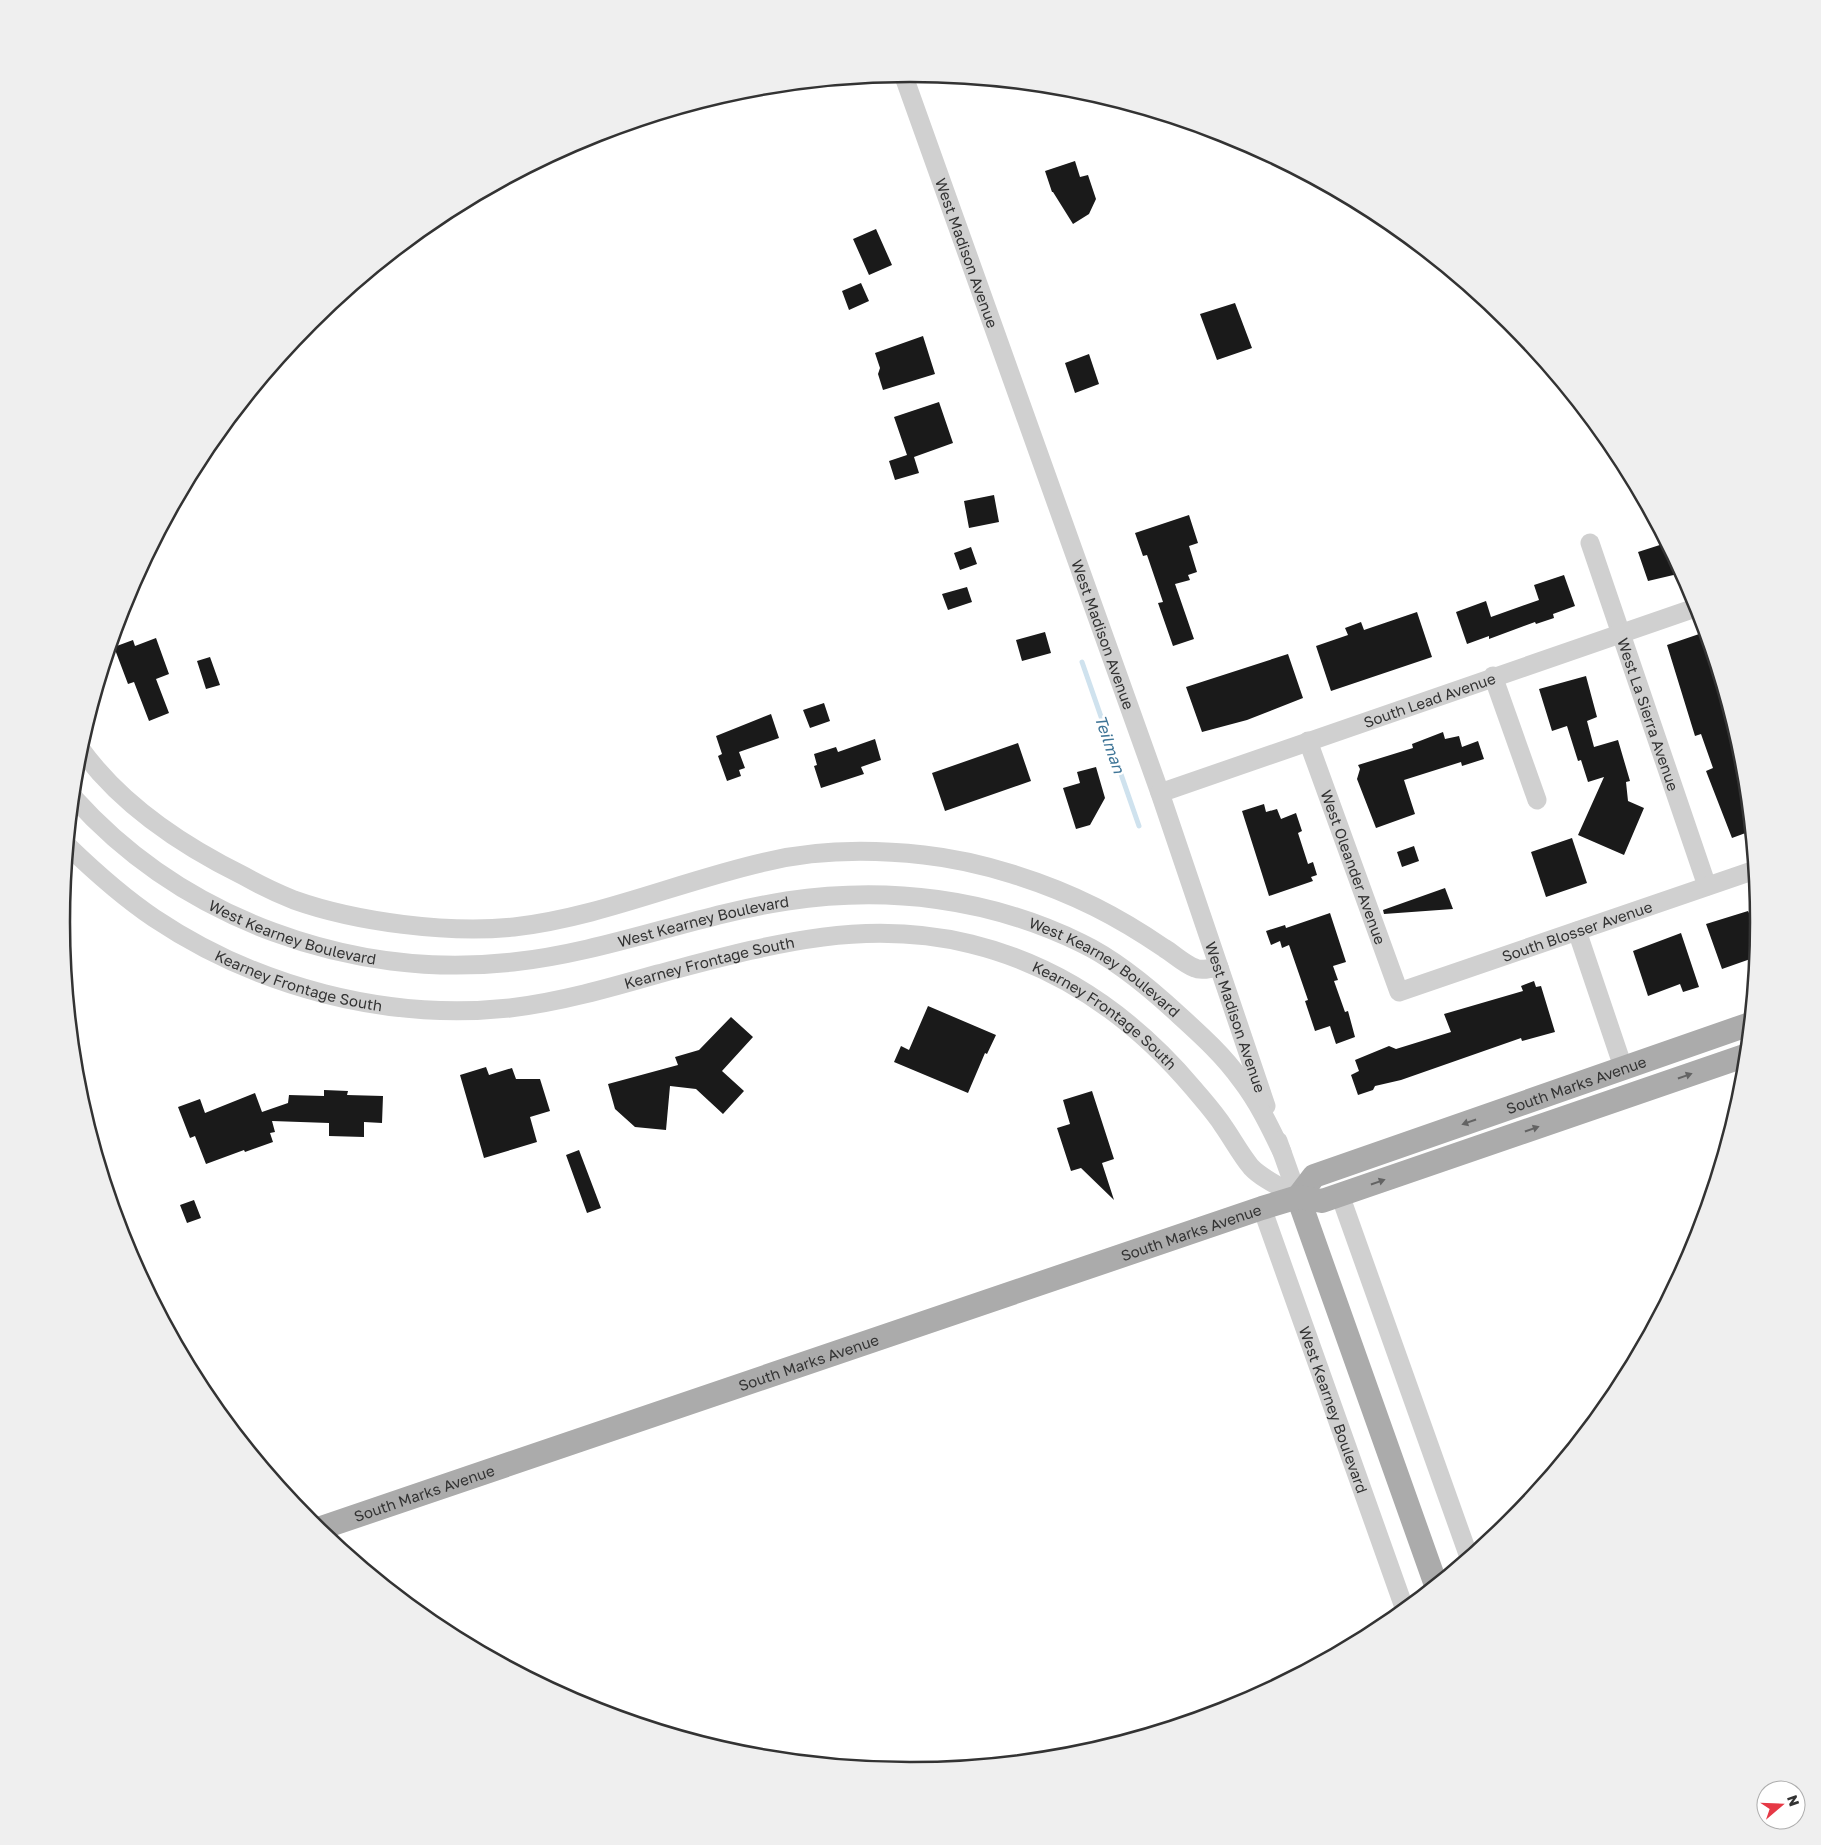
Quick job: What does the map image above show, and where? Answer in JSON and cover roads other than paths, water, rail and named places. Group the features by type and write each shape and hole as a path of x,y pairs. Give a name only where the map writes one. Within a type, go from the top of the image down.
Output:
{"main road":[{"name":"South Marks Avenue","path":"1298,1197 1314,1176 1745,1026"},
{"name":"South Marks Avenue","path":"327,1527 1262,1208 1298,1197 1322,1201 1740,1057"},
{"path":"1298,1197 1434,1579"}],"street":[{"name":"West Madison Avenue","path":"906,82 1160,793 1298,1197"},
{"name":"West La Sierra Avenue","path":"1590,543 1707,886"},
{"name":"South Lead Avenue","path":"1160,793 1493,676 1690,610"},
{"path":"1493,676 1537,800"},
{"name":"West Oleander Avenue","path":"1308,741 1398,992"},
{"path":"87,755 118,789 147,815 211,860 295,900 386,922 460,928 513,927 663,893 765,862 810,854 862,850 963,861 999,871 1094,906 1134,929 1197,970 1219,967"},
{"name":"West Kearney Boulevard","path":"79,803 110,834 167,878 224,910 286,937 328,949 390,961 453,965 513,962 577,952 786,901 837,895 926,896 1016,916 1084,944 1160,998 1205,1039 1241,1080 1282,1152"},
{"name":"Kearney Frontage South","path":"74,851 104,881 155,919 222,957 290,984 331,996 400,1008 456,1011 509,1008 563,999 811,937 860,932 933,935 976,945 1013,956 1051,972 1084,990 1118,1015 1170,1060 1221,1122 1253,1169 1298,1197"},
{"name":"South Blosser Avenue","path":"1398,992 1749,872"},
{"path":"1578,931 1623,1067"},
{"path":"1340,1195 1467,1552"},
{"name":"West Kearney Boulevard","path":"1262,1208 1402,1603"}],"waterway":[{"name":"Teilman","path":"1082,662 1139,826"}]}
